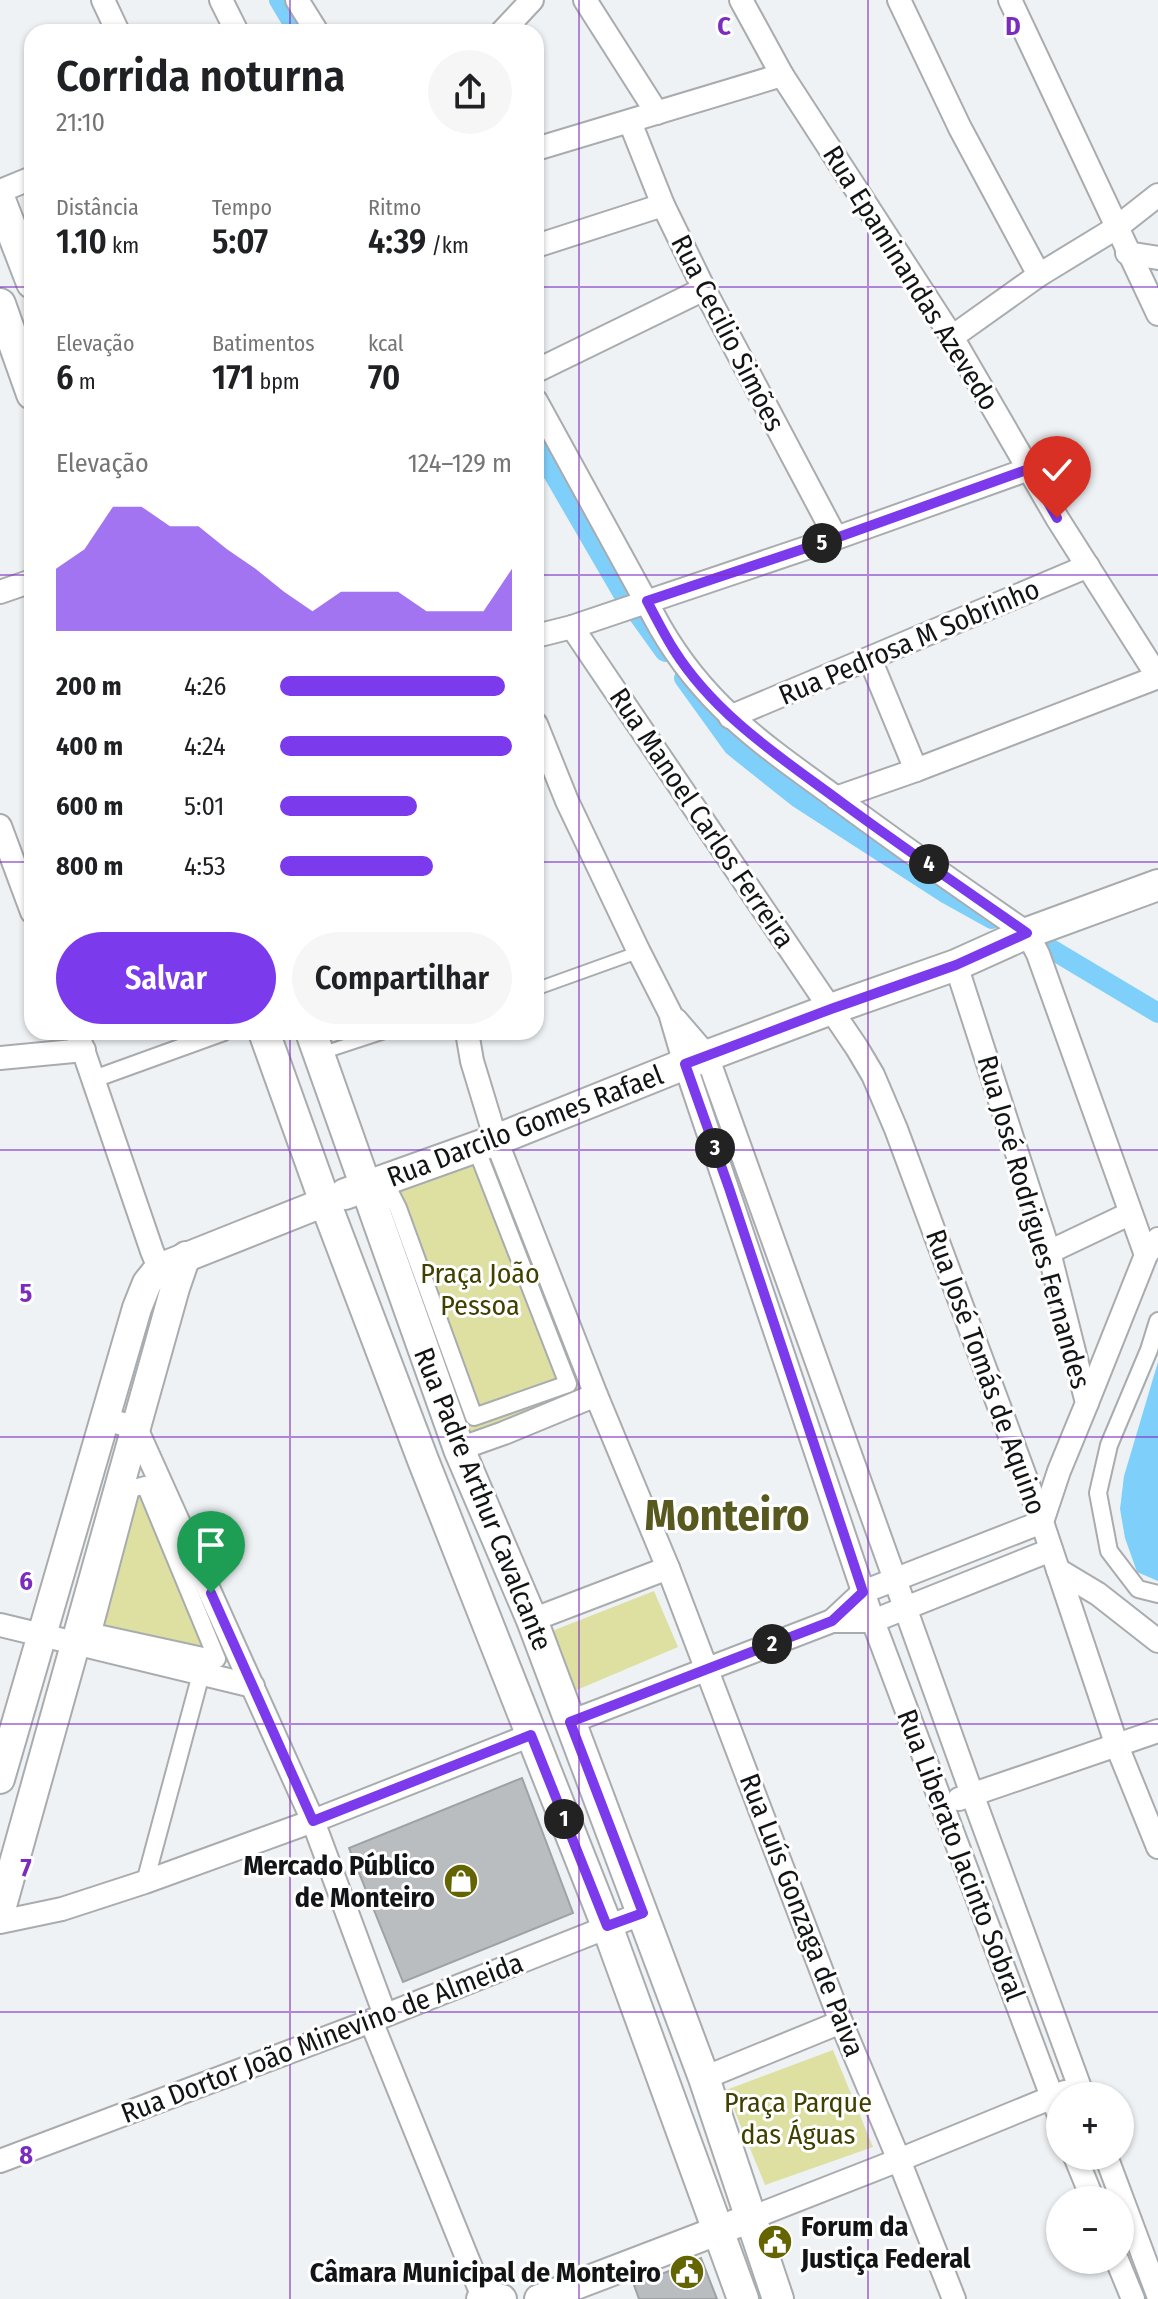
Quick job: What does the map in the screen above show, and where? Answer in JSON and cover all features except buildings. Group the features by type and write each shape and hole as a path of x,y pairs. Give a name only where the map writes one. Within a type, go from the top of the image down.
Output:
{"main road":[{"path":"0,200 24,262"},
{"path":"14,320 24,361"},
{"name":"Rua Darcilo Gomes Rafael","path":"325,1202 487,1147 696,1060 956,965 1027,933 1158,885"},
{"name":"Rua Padre Arthur Cavalcante","path":"267,1040 325,1202 607,1926 743,2299"},
{"name":"Rua Padre Arthur Cavalcante","path":"315,1043 459,1449 532,1620 704,2078 778,2299"}],"street":[{"path":"103,0 114,24"},
{"path":"221,0 233,24"},
{"path":"297,0 312,24"},
{"path":"510,24 532,0"},
{"path":"585,0 657,113"},
{"name":"Rua Epaminandas Azevedo","path":"741,0 782,75 952,337 1057,518 1158,677"},
{"path":"899,0 960,128 1039,275"},
{"path":"1010,0 1158,314"},
{"path":"544,147 782,75"},
{"name":"Rua Cecilio Simões","path":"630,122 663,205 704,289 836,538"},
{"path":"0,191 24,181"},
{"path":"952,337 1039,275 1116,228 1158,195"},
{"path":"544,243 663,205"},
{"path":"1127,253 1158,258"},
{"path":"544,367 704,289"},
{"path":"544,415 675,652 699,684 730,717 758,740 1027,933 1038,954 1129,1214 1152,1247 1087,1403"},
{"path":"544,634 836,538 1029,469"},
{"name":"Rua Pedrosa M Sobrinho","path":"730,717 1088,566"},
{"path":"0,592 24,584"},
{"name":"Rua Manoel Carlos Ferreira","path":"572,627 831,1009"},
{"path":"870,659 916,770"},
{"path":"836,798 1158,677"},
{"path":"544,744 567,801 639,952 696,1060 846,1444 1079,2082"},
{"path":"0,826 24,890"},
{"name":"Rua José Rodrigues Fernandes","path":"956,965 1049,1252 1087,1403 1042,1522"},
{"name":"Rua José Tomás de Aquino","path":"831,1009 873,1075 896,1129 1042,1522 1117,1746"},
{"path":"94,1079 202,1040"},
{"name":"Rua Luís Gonzaga de Paiva","path":"468,1040 487,1147 668,1568 841,2022 954,2299"},
{"path":"0,1058 80,1041 167,1278"},
{"name":"Rua Liberato Jacinto Sobral","path":"696,1060 863,1592 1046,2082"},
{"path":"487,1147 568,1384 474,1417 398,1208 387,1186 487,1147"},
{"path":"0,1913 136,1428 167,1278 186,1256 325,1202"},
{"path":"1049,1252 1129,1214"},
{"path":"0,1779 137,1308 147,1283 167,1278"},
{"path":"1158,1321 1109,1445 1098,1493 1109,1551 1138,1589 1158,1594"},
{"path":"459,1449 596,1395"},
{"path":"106,1419 136,1428 313,1821 378,2018 489,2298"},
{"path":"818,1455 846,1444"},
{"path":"145,1485 169,1543 217,1659 93,1632 131,1489 145,1485"},
{"path":"832,1621 863,1592 1042,1522"},
{"path":"570,1722 832,1621 873,1621 1054,1560 1158,1641"},
{"path":"532,1620 668,1568"},
{"path":"0,1625 253,1686"},
{"path":"145,1882 201,1674"},
{"path":"943,1806 1158,1731"},
{"path":"0,1922 62,1909 145,1882 313,1821 531,1735"},
{"path":"1117,1746 1158,1847"},
{"name":"Rua Dortor João Minevino de Almeida","path":"0,2161 378,2018 643,1913"},
{"path":"704,2078 841,2022"},
{"path":"539,2299 899,2160 1046,2111"},
{"path":"1111,2170 1158,2295"},
{"path":"1123,2274 1133,2299"}],"lane":[{"path":"544,986 639,952"}],"green space":[{"name":"Praça João Pessoa","path":"493,1148 584,1389 469,1440 375,1190"},
{"path":"145,1485 217,1659 93,1632 131,1489"},
{"path":"654,1591 678,1647 572,1692 552,1631"},
{"name":"Praça Parque das Águas","path":"833,2050 873,2147 765,2185 726,2090"}],"water":[{"path":"1158,1362 1158,1581 1137,1572 1125,1538 1120,1509 1124,1476"}],"waterway":[{"path":"279,0 293,24"},
{"path":"544,458 626,599"},
{"path":"637,613 665,652"},
{"path":"684,678 733,746 797,797 947,894 992,919"},
{"path":"1046,946 1158,1013"}],"place":[{"name":"Mercado Público de Monteiro","path":"461,1881"},
{"name":"Forum da Justiça Federal","path":"775,2242"},
{"name":"Câmara Municipal de Monteiro","path":"687,2272"}],"district":[{"name":"Monteiro","path":"727,1515"}],"route":[{"path":"211,1593 313,1821 531,1735 607,1926 643,1913 570,1722 832,1621 863,1592 685,1064 956,965 1027,933 878,829 730,717 675,652 647,601 1029,469 1057,518"}]}
